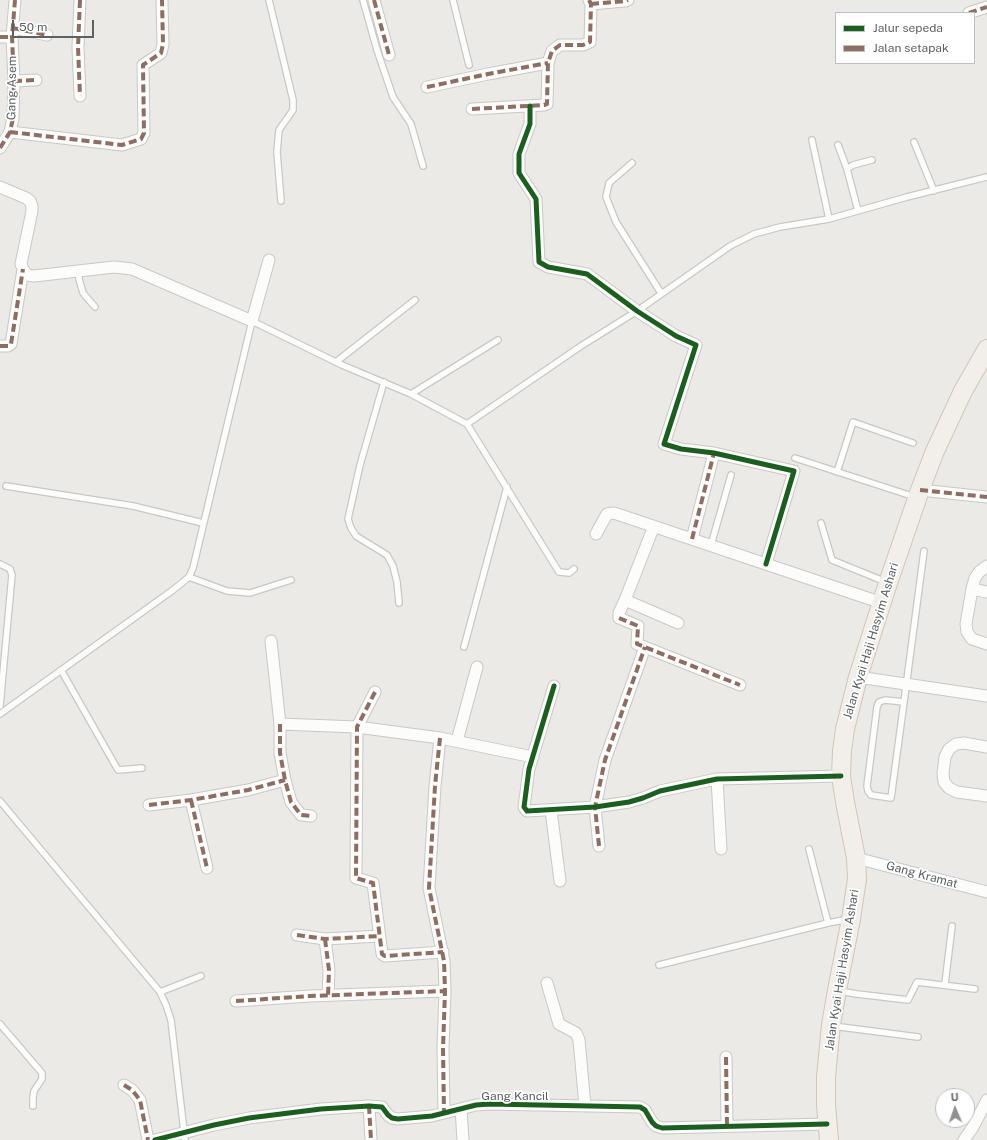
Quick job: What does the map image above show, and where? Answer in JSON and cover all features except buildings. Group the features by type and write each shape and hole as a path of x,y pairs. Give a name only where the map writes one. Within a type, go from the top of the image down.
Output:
{"main road":[{"name":"Jalan Kyai Haji Hasyim Ashari","path":"828,1132 826,1077 831,1026 857,879 856,858 841,776 845,729 858,677 888,583 935,451 963,391 987,349"}],"street":[{"name":"Gang Asem","path":"0,148 10,132 14,104 13,33 15,0"},
{"path":"80,0 78,46 80,96"},
{"path":"10,132 122,145 141,139 144,133 143,65 161,53 163,44 162,0"},
{"path":"374,0 389,55"},
{"path":"472,109 547,104 548,63 552,51 560,45 583,45 590,42 590,2 625,2 628,0"},
{"path":"972,12 987,7"},
{"path":"0,37 13,33 47,34"},
{"path":"431,86 548,63"},
{"path":"14,81 36,80"},
{"path":"530,106 530,124 519,154 519,173 536,199 539,262 548,267 587,274 676,336 696,345 664,444 682,450 714,453 794,472 766,564"},
{"path":"0,187 26,198 30,201 32,206 11,344 8,346 0,346"},
{"path":"22,269 27,275 34,276 114,267 132,268 252,321 269,260"},
{"path":"692,539 714,453"},
{"path":"919,494 987,497"},
{"path":"596,534 607,514 614,513 882,603"},
{"path":"654,526 619,613 619,618 638,626 637,644 740,685"},
{"path":"987,566 979,572 975,578 966,624 967,632 972,639 987,644"},
{"path":"972,590 987,592"},
{"path":"625,600 678,623"},
{"path":"271,642 280,724 280,753 285,780 291,802 301,815 311,816"},
{"path":"599,846 595,807 605,760 645,648"},
{"path":"457,741 477,667"},
{"path":"858,677 987,696"},
{"path":"554,686 529,769 524,807 527,811 595,807 629,802 660,791 717,779 841,776"},
{"path":"375,692 357,727 356,878 373,883 382,954 385,956 443,952"},
{"path":"280,724 357,727 440,738 533,757"},
{"path":"440,738 435,786 429,888 443,952 445,992 443,1048 444,1113"},
{"path":"987,747 956,744 949,749 945,757 943,773 944,782 949,788 957,792 987,796"},
{"path":"717,779 721,849"},
{"path":"149,805 192,800 248,790 285,780"},
{"path":"192,800 207,868"},
{"path":"551,810 560,880"},
{"name":"Gang Kramat","path":"856,858 987,892"},
{"path":"298,935 325,939 379,936"},
{"path":"325,939 329,970 328,996"},
{"path":"547,983 559,1024 576,1033 579,1040 585,1106"},
{"path":"236,1001 445,992"},
{"path":"726,1056 727,1126"},
{"path":"124,1085 132,1090 140,1100 148,1140"},
{"path":"964,1140 973,1127 987,1100"},
{"name":"Gang Kancil","path":"155,1140 185,1136 214,1125 284,1113 369,1106 382,1107 388,1115 392,1118 398,1119 432,1116 489,1104 640,1107 645,1110 656,1126 662,1128 727,1126 828,1132"},
{"path":"369,1106 371,1140"},
{"path":"461,1109 463,1140"}],"lane":[{"path":"269,0 293,100 293,110 279,130 277,152 281,201"},
{"path":"363,0 377,50 393,97 411,124 423,166"},
{"path":"453,0 469,65"},
{"path":"812,140 829,219"},
{"path":"914,142 934,191"},
{"path":"838,145 847,169 858,210"},
{"path":"847,169 854,165 872,160"},
{"path":"632,163 609,183 606,197 616,222 661,293"},
{"path":"467,424 730,246 754,234 780,227 829,219 858,210 987,177"},
{"path":"79,271 79,279 83,293 95,307"},
{"path":"336,362 415,300"},
{"path":"0,714 174,590 189,577 252,321 336,362 411,394 467,424 559,572 569,573 574,568"},
{"path":"411,394 498,340"},
{"path":"384,382 360,465 348,519 356,536 387,555 393,566 397,582 398,603"},
{"path":"837,472 853,422 913,443"},
{"path":"795,458 837,472 919,494"},
{"path":"711,545 732,475"},
{"path":"6,486 52,492 133,506 203,523"},
{"path":"464,647 507,487"},
{"path":"821,523 832,560 888,583"},
{"path":"904,702 885,700 879,702 877,707 867,786 871,795 891,798 904,702 906,684 924,551"},
{"path":"0,564 10,569 12,576 0,706"},
{"path":"189,577 227,591 250,593 291,580"},
{"path":"61,670 118,770 142,768"},
{"path":"0,801 160,992 171,1020 185,1136"},
{"path":"809,849 828,923"},
{"path":"659,965 851,918"},
{"path":"944,984 952,926"},
{"path":"160,992 201,976"},
{"path":"837,990 908,1000 917,982 975,988"},
{"path":"0,1024 42,1073 42,1079 34,1091 33,1106"},
{"path":"831,1026 918,1037"}],"marked path":[{"path":"0,148 10,132 13,118 14,81 12,37 15,0"},
{"path":"80,0 78,47 80,96"},
{"path":"10,132 122,145 141,139 144,133 143,65 161,53 163,44 162,0"},
{"path":"374,0 389,55"},
{"path":"472,109 547,104 548,63 552,51 560,45 583,45 590,42 591,4 589,0"},
{"path":"591,4 628,0"},
{"path":"972,12 987,7"},
{"path":"13,28 47,35"},
{"path":"0,37 12,37"},
{"path":"427,87 548,63"},
{"path":"14,81 36,80"},
{"path":"0,346 8,346 11,344 23,269"},
{"path":"692,539 714,453"},
{"path":"920,490 987,497"},
{"path":"619,618 638,626 637,644 740,685"},
{"path":"599,846 595,807 605,760 645,647"},
{"path":"375,692 357,727 356,878 373,883 382,954 385,956 443,952"},
{"path":"280,724 280,753 291,802 301,815 311,816"},
{"path":"440,738 435,786 429,888 444,961 444,1113"},
{"path":"149,805 191,800 248,790 285,780"},
{"path":"191,800 207,868"},
{"path":"297,935 325,939 379,936"},
{"path":"325,939 329,970 328,996"},
{"path":"236,1001 310,996 445,991"},
{"path":"726,1057 727,1126"},
{"path":"124,1085 132,1090 140,1100 148,1140"},
{"path":"369,1106 371,1140"}],"cycle path":[{"path":"530,106 530,124 519,154 519,173 536,199 539,262 548,267 587,274 637,311 676,336 696,345 664,444 681,449 714,453 794,471 766,564"},
{"path":"554,686 529,769 524,807 527,811 595,807 629,802 660,791 717,779 841,776"},
{"path":"155,1140 249,1118 321,1109 369,1106 382,1107 388,1115 392,1118 398,1119 432,1116 476,1105 489,1104 640,1107 645,1110 656,1126 662,1128 827,1124"}]}
